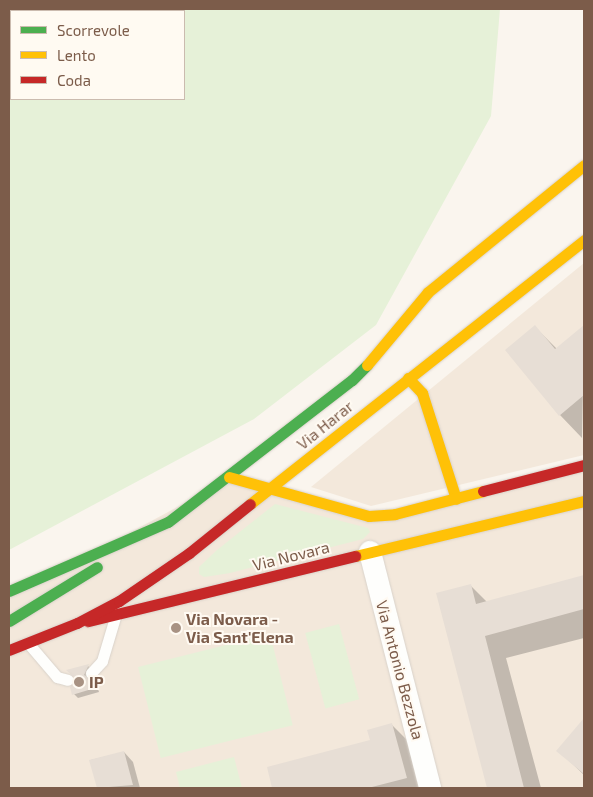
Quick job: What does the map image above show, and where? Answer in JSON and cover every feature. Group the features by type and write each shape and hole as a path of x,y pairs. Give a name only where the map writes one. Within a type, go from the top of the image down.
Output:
{"main road":[{"name":"Via Harar","path":"229,476 352,380 376,356 428,292 584,166"},
{"name":"Via Harar","path":"77,623 119,601 188,553 273,488 408,378 584,240"},
{"path":"408,378 422,394 456,499"},
{"path":"9,621 168,522 229,476 369,516 386,515 456,499 584,465"},
{"name":"Via Novara","path":"9,650 77,623 116,616 375,540 584,501"},
{"path":"375,540 386,515"},
{"path":"9,591 168,522"}],"street":[{"name":"Via Antonio Bezzola","path":"375,540 430,788"}],"lane":[{"path":"91,674 102,661 119,601"},
{"path":"28,643 57,677 68,680"}],"shaded area":[{"path":"584,263 584,455 371,506 311,487"},
{"path":"584,467 584,788 9,788 9,598 229,479 367,517"}],"green space":[{"path":"9,9 500,9 491,116 376,325 254,419 9,550"},
{"path":"275,504 368,528 370,532 363,539 230,573 204,577 199,574 199,567 217,550"},
{"path":"339,624 359,699 325,708 305,633"},
{"path":"270,634 293,725 161,758 138,667"},
{"path":"234,757 242,788 180,788 176,772"}],"building":[{"path":"535,325 555,349 584,325 584,395 559,416 505,350"},
{"path":"584,575 584,609 485,636 524,788 487,788 436,593 471,584 476,604"},
{"path":"89,664 84,675 93,680 95,688 72,695 70,687 75,678 66,670"},
{"path":"584,718 584,774 556,751"},
{"path":"392,723 407,778 368,788 272,788 267,767 370,740 367,730"},
{"path":"124,751 133,785 97,788 89,760"}],"traffic: fast":[{"path":"9,591 168,522 352,380 367,365"},
{"path":"9,621 97,567"}],"traffic: slow":[{"path":"367,365 428,292 584,165"},
{"path":"250,504 584,240"},
{"path":"408,378 422,393 456,499"},
{"path":"229,477 369,516 395,514 483,491"},
{"path":"355,556 584,501"}],"traffic: jam":[{"path":"483,491 584,465"},
{"path":"9,650 77,623 119,601 189,553 250,504"},
{"path":"88,621 355,556"}],"place":[{"name":"Via Novara - Via Sant'Elena","path":"176,628"},
{"name":"IP","path":"79,682"}]}
